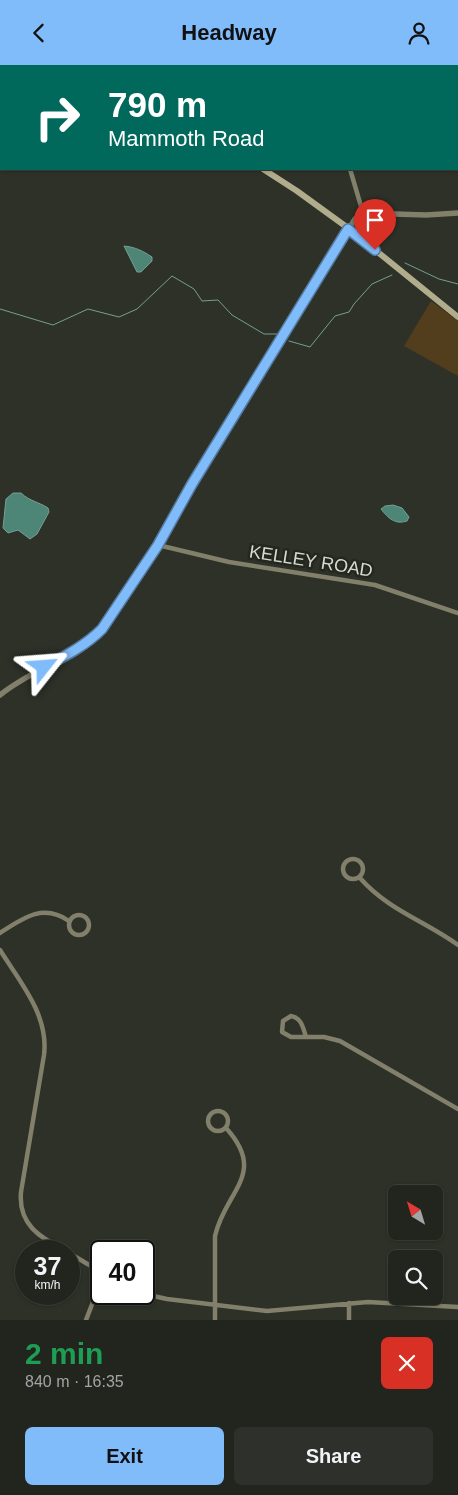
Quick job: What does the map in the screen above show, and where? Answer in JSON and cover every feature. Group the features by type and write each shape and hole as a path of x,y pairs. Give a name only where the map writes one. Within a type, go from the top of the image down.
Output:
{"main road":[{"path":"265,170 297,191 348,229 458,317"}],"street":[{"path":"350,170 363,213"},
{"path":"0,695 22,678 77,649 102,629 158,545 192,484 355,219 363,213 426,215 458,213"},
{"name":"KELLEY ROAD","path":"158,545 229,562 375,585 458,613"},
{"path":"353,859 362,863 364,869 360,877 353,880 346,878 343,868 346,861 353,859"},
{"path":"360,877 371,891 381,898 458,945"},
{"path":"0,933 36,913 58,914 69,921"},
{"path":"74,916 84,916 88,921 87,931 82,935 75,935 68,927 69,921 74,916"},
{"path":"0,950 38,1013 45,1039 21,1192 25,1218 34,1231 46,1240"},
{"path":"306,1037 302,1023 297,1018 291,1016 282,1021 281,1028 284,1035 291,1037 306,1037 324,1037 340,1041 458,1109"},
{"path":"217,1111 224,1113 228,1121 226,1128 221,1131 212,1129 208,1120 211,1114 217,1111"},
{"path":"214,1320 215,1236 219,1223 240,1183 245,1161 238,1142 226,1128"},
{"path":"155,1296 214,1306 267,1311 349,1303 384,1302 458,1307"},
{"path":"349,1303 349,1320"},
{"path":"86,1320 92,1305"}],"shaded area":[{"path":"431,301 458,321 458,376 404,346"}],"water":[{"path":"124,246 135,248 145,253 152,257 152,261 141,272 137,272"},
{"path":"13,493 21,493 48,508 49,512 37,534 30,539 18,530 8,533 3,528 6,499"},
{"path":"393,505 402,508 409,517 407,521 399,522 392,520 381,509 385,506"}],"waterway":[{"path":"405,263 439,279 458,284"},
{"path":"289,341 310,347 335,316 349,312 372,284 392,275"},
{"path":"0,309 53,325 88,309 119,317 137,309 172,276 194,289 202,301 218,300 232,315 264,334 277,334"}],"route":[{"path":"44,667 77,649 102,629 158,545 192,484 348,229 375,250"}]}
